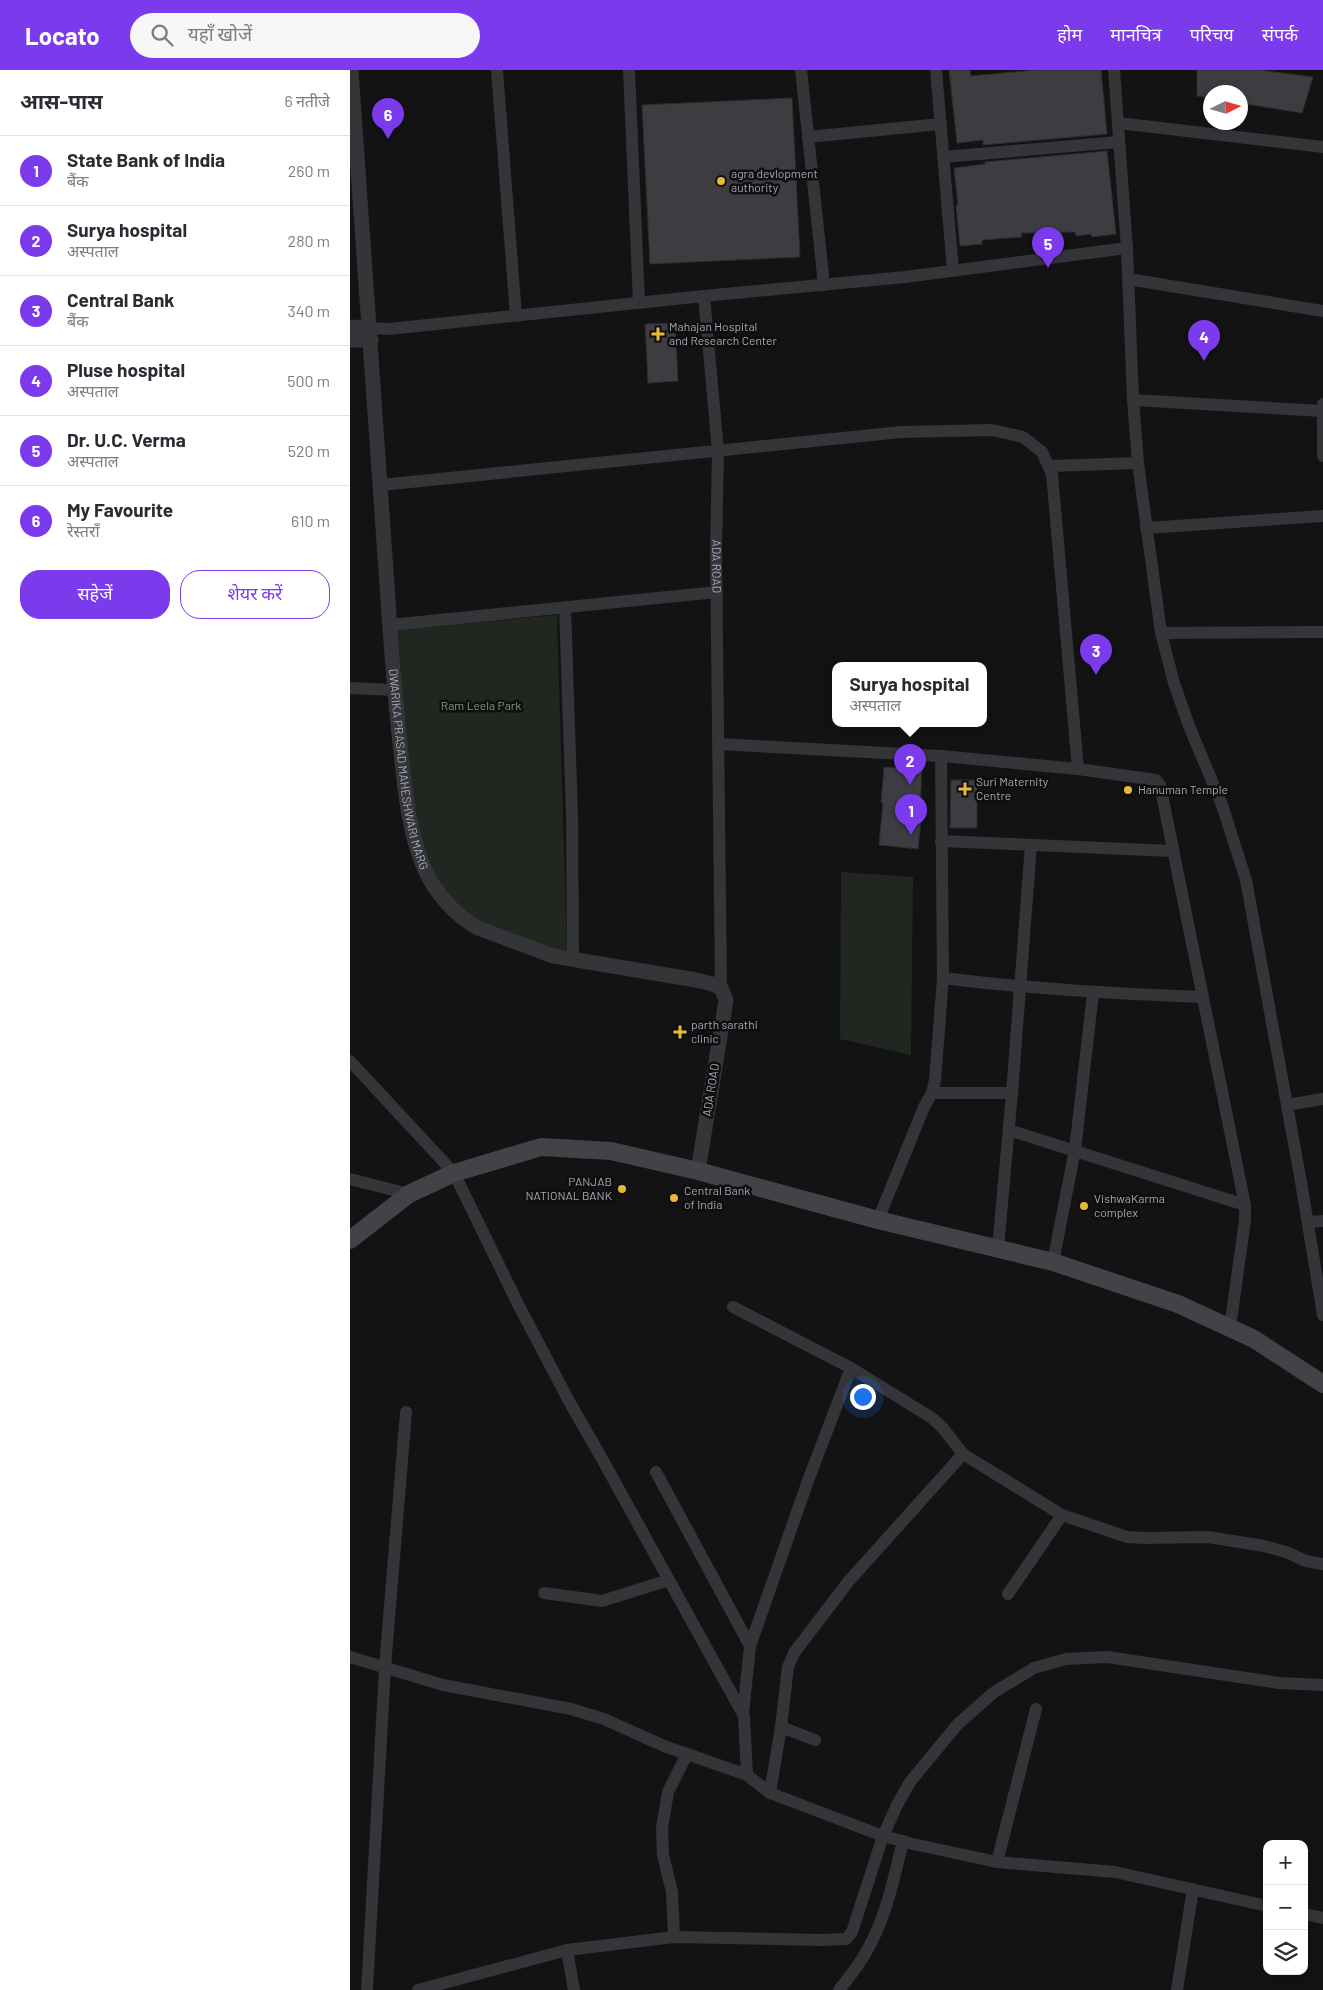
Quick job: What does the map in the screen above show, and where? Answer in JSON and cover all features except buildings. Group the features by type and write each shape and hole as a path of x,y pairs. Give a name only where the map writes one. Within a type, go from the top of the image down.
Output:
{"main road":[{"path":"350,1240 409,1194 454,1173 541,1147 611,1151 698,1171 878,1220 1053,1262 1178,1304 1270,1348 1323,1384"}],"street":[{"name":"DWARIKA PRASAD MAHESHWARI MARG","path":"351,70 371,334 394,690 408,807 425,870 456,912 468,923 553,956 696,980 721,988"},
{"path":"497,70 516,316"},
{"path":"628,70 639,303"},
{"path":"801,70 824,285"},
{"path":"936,70 952,271"},
{"path":"1114,70 1138,462 1161,633 1174,683 1189,726 1222,805 1246,880 1323,1315"},
{"path":"1118,123 1323,147"},
{"path":"808,137 940,124"},
{"path":"943,157 1119,142"},
{"path":"350,340 389,329 952,271 1126,248"},
{"path":"1128,279 1323,311"},
{"name":"ADA ROAD","path":"698,1171 726,1000 721,988 717,592 718,451 704,296"},
{"path":"350,327 371,334"},
{"path":"1133,400 1323,407 1323,456"},
{"path":"380,485 901,432 992,430 1023,437 1042,452 1052,474 1078,769"},
{"path":"1050,466 1138,462"},
{"path":"1146,528 1323,516"},
{"path":"390,625 717,592"},
{"path":"565,607 572,816 573,959"},
{"path":"1161,633 1323,632"},
{"path":"350,688 394,690"},
{"path":"718,744 941,756 1078,769 1156,780 1160,785 1245,1205 1245,1220 1230,1328"},
{"path":"878,1220 924,1107 932,1093 935,1080 944,978 941,756"},
{"path":"941,840 1172,851"},
{"path":"998,1248 1031,845"},
{"path":"944,978 1020,988 1203,997"},
{"path":"1053,1262 1075,1150 1093,993"},
{"path":"350,1061 454,1173 533,1333 744,1716"},
{"path":"932,1093 1012,1093"},
{"path":"1287,1105 1323,1099"},
{"path":"1009,1130 1245,1205"},
{"path":"350,1179 409,1194"},
{"path":"1308,1222 1323,1221"},
{"path":"732,1307 851,1368 932,1418 942,1426 963,1454 1062,1514 1127,1537 1208,1537 1264,1546 1286,1552 1306,1561 1323,1564"},
{"path":"747,1775 744,1716 742,1711 750,1646 809,1478 851,1368"},
{"path":"367,1990 385,1668 406,1412"},
{"path":"770,1793 781,1727 788,1667 794,1653 848,1582 963,1454"},
{"path":"656,1472 750,1646"},
{"path":"1008,1594 1062,1514"},
{"path":"544,1593 602,1601 669,1580"},
{"path":"350,1657 443,1685 571,1709 596,1716 664,1746 747,1775 770,1793 883,1836 997,1862 1115,1872 1263,1905"},
{"path":"418,1990 455,1985 566,1950 674,1937 846,1939 852,1932 883,1836 910,1782 957,1725 993,1693 1034,1668 1066,1659 1107,1657 1279,1683 1323,1685"},
{"path":"997,1862 1036,1710"},
{"path":"781,1727 815,1740"},
{"path":"674,1937 672,1892 663,1855 662,1828 668,1792 687,1754"},
{"path":"839,1990 862,1958 883,1918 903,1841"},
{"path":"1177,1990 1194,1889"},
{"path":"1308,1915 1323,1918"},
{"path":"566,1950 574,1990"}],"green space":[{"name":"Ram Leela Park","path":"557,615 567,951 553,949 468,917 426,870 408,788 398,630"},
{"path":"841,872 913,877 911,1055 840,1039"}],"place":[{"name":"My Favourite","path":"388,139"},
{"name":"agra devlopment authority","path":"721,181"},
{"name":"Dr. U.C. Verma","path":"1048,268"},
{"name":"Mahajan Hospital and Research Center","path":"658,334"},
{"name":"Pluse hospital","path":"1204,361"},
{"name":"Central Bank","path":"1096,675"},
{"name":"Surya hospital","path":"910,785"},
{"name":"Suri Maternity Centre","path":"965,789"},
{"name":"Hanuman Temple","path":"1128,790"},
{"name":"State Bank of India","path":"911,835"},
{"name":"parth sarathi clinic","path":"680,1032"},
{"name":"PANJAB NATIONAL BANK","path":"622,1189"},
{"name":"Central Bank of India","path":"674,1198"},
{"name":"VishwaKarma complex","path":"1084,1206"}]}
